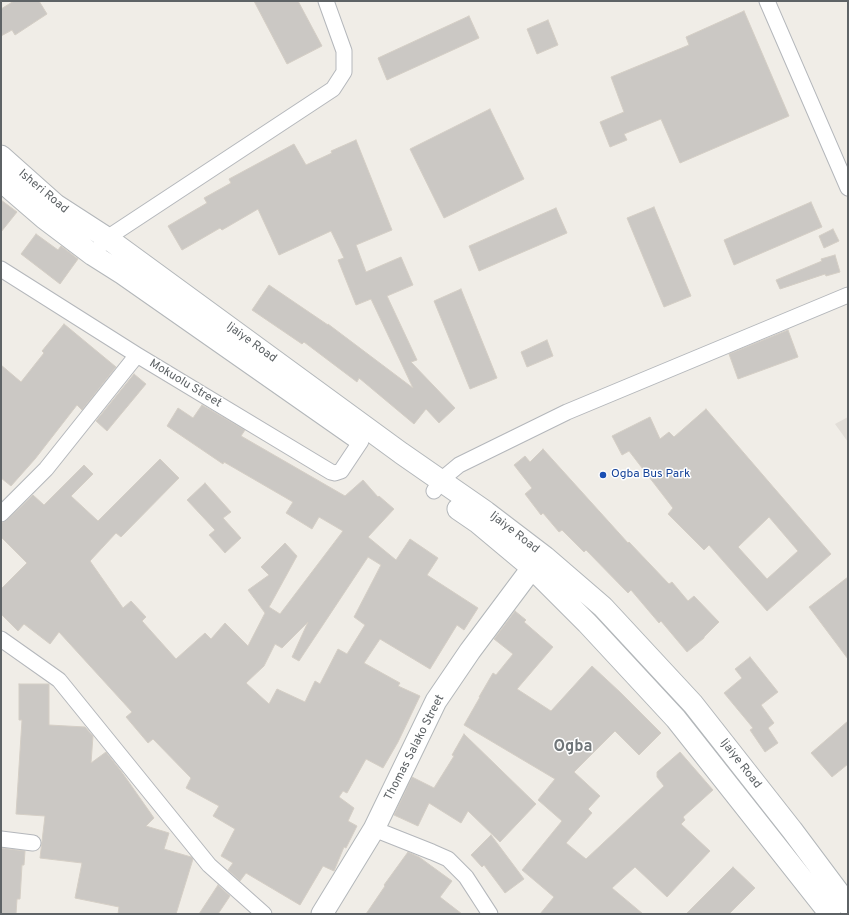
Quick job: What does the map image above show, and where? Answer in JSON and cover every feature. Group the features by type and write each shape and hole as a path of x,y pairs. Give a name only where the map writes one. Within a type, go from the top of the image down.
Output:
{"main road":[{"name":"Isheri Road","path":"1,156 56,205 107,238"},
{"name":"Isheri Road","path":"1,181 44,218 93,255"},
{"name":"Ijaiye Road","path":"107,238 395,448 476,522 603,607 692,704 792,830 848,905"},
{"name":"Ijaiye Road","path":"93,255 123,274 361,441 437,485"},
{"name":"Ijaiye Road","path":"538,563 587,623 676,719 830,914"},
{"name":"Thomas Salako Street","path":"322,914 374,829 436,701 470,651 538,563"}],"street":[{"path":"93,255 107,238 333,89 344,72 344,51 326,1"},
{"path":"767,1 848,188"},
{"name":"Mokuolu Street","path":"4,274 331,472 335,473 341,471 361,441"},
{"path":"437,485 459,465 567,412 848,295"},
{"path":"1,514 46,469 137,355"},
{"path":"1,639 59,680 205,861 264,914"},
{"path":"374,829 448,860 466,877 490,914"},
{"path":"1,839 33,843"}],"shaded area":[{"path":"848,417 848,442 835,424"}],"building":[{"path":"14,1 39,1 47,14 15,35 12,30 1,36 1,9"},
{"path":"254,1 298,1 322,46 287,64"},
{"path":"744,11 789,116 680,163 661,119 624,134 627,140 610,147 600,122 624,112 611,77 689,45 686,37"},
{"path":"469,16 479,38 387,80 378,58"},
{"path":"548,20 558,45 537,54 527,29"},
{"path":"490,109 524,179 444,218 410,149"},
{"path":"356,140 392,230 356,245 366,272 401,257 413,285 387,296 417,360 411,362 455,408 439,423 426,409 414,424 359,378 357,382 304,342 302,344 252,310 269,285 328,324 413,388 371,299 356,305 338,260 344,258 331,231 279,255 258,209 222,230 220,228 182,250 168,226 207,203 204,198 231,183 229,179 294,144 306,165 332,153 331,151"},
{"path":"1,200 17,212 1,232"},
{"path":"811,202 822,227 734,265 724,240"},
{"path":"654,207 691,296 664,307 627,218"},
{"path":"556,208 567,233 479,271 469,246"},
{"path":"833,229 839,241 824,248 819,236"},
{"path":"36,234 58,250 61,246 78,259 60,284 21,254"},
{"path":"835,255 840,272 826,276 825,274 780,289 776,280 822,261 821,259"},
{"path":"461,289 497,378 470,389 434,301"},
{"path":"64,324 116,367 82,410 77,405 35,459 11,486 1,478 1,365 21,382 44,353 42,351"},
{"path":"788,330 798,357 738,379 729,354"},
{"path":"547,340 553,356 527,367 521,352"},
{"path":"134,374 146,384 107,431 96,421"},
{"path":"202,405 245,430 241,436 345,496 363,480 378,497 379,496 394,509 368,537 396,560 410,539 438,558 427,575 478,608 464,630 457,625 430,669 380,639 364,663 400,683 398,686 420,696 398,742 383,768 366,759 347,793 343,791 339,797 354,808 348,821 357,826 346,848 344,847 334,871 323,866 300,905 246,873 240,881 228,870 233,863 221,856 235,829 213,816 219,806 186,788 191,778 153,739 148,743 126,717 132,712 59,632 50,644 24,624 18,631 1,614 1,589 27,563 1,537 1,523 7,520 33,495 44,505 84,465 93,474 71,496 98,521 160,459 179,478 121,537 116,533 90,561 123,608 131,601 146,617 142,621 176,659 205,633 211,639 225,623 248,646 265,613 248,590 269,575 261,567 285,543 297,556 269,607 280,614 343,531 319,517 312,529 286,513 293,502 224,462 223,464 167,426 178,408 193,418","holes":["368,557 381,565 354,617 365,625 347,654 338,649 320,684 315,681 305,702 277,689 269,704 246,683 264,666 275,644 282,648 308,622 292,657 299,661"]},
{"path":"706,409 831,554 767,611 709,545 704,550 668,514 673,508 629,451 622,455 612,436 650,417 660,439 669,432 674,437","holes":["769,517 798,551 767,579 738,547"]},
{"path":"543,449 628,543 629,542 669,584 672,582 688,601 694,596 719,622 704,638 687,652 661,621 659,623 631,590 628,593 586,550 584,552 562,530 559,532 543,513 541,515 525,494 532,488 514,465 525,456 530,462"},
{"path":"205,483 231,512 223,518 241,538 225,553 209,535 215,530 187,500"},
{"path":"848,577 848,659 809,607"},
{"path":"515,611 526,620 524,622 553,647 517,689 551,711 592,666 661,733 639,755 615,731 574,772 600,796 588,809 592,813 566,843 586,859 664,786 657,777 657,772 680,752 713,790 683,817 685,820 681,824 710,851 667,897 635,867 612,888 643,914 540,914 554,897 522,870 562,821 538,800 555,779 464,725 493,673 496,675 513,654 494,639"},
{"path":"750,657 778,692 761,705 774,723 768,728 778,743 765,752 750,730 753,728 724,693 742,678 735,669"},
{"path":"19,684 49,684 49,725 85,727 93,736 91,763 106,752 154,818 146,826 169,833 164,849 191,857 193,859 176,914 118,914 119,907 75,898 82,863 40,858 45,816 16,814 22,720 19,720"},
{"path":"848,721 848,764 832,777 811,753"},
{"path":"464,734 536,804 500,842 468,811 461,823 429,803 418,826 394,815 412,777 434,788 454,756 452,755"},
{"path":"491,835 524,879 505,893 484,865 482,867 471,855"},
{"path":"1,848 25,851 24,865 22,865 20,899 17,899 16,914 1,914"},
{"path":"408,852 419,857 452,881 440,897 462,914 366,914 385,886 384,885"},
{"path":"733,867 755,888 729,914 686,914"},
{"path":"218,885 230,896 218,914 199,914"}],"place":[{"name":"Ogba Bus Park","path":"603,475"}],"district":[{"name":"Ogba","path":"573,748"}]}
